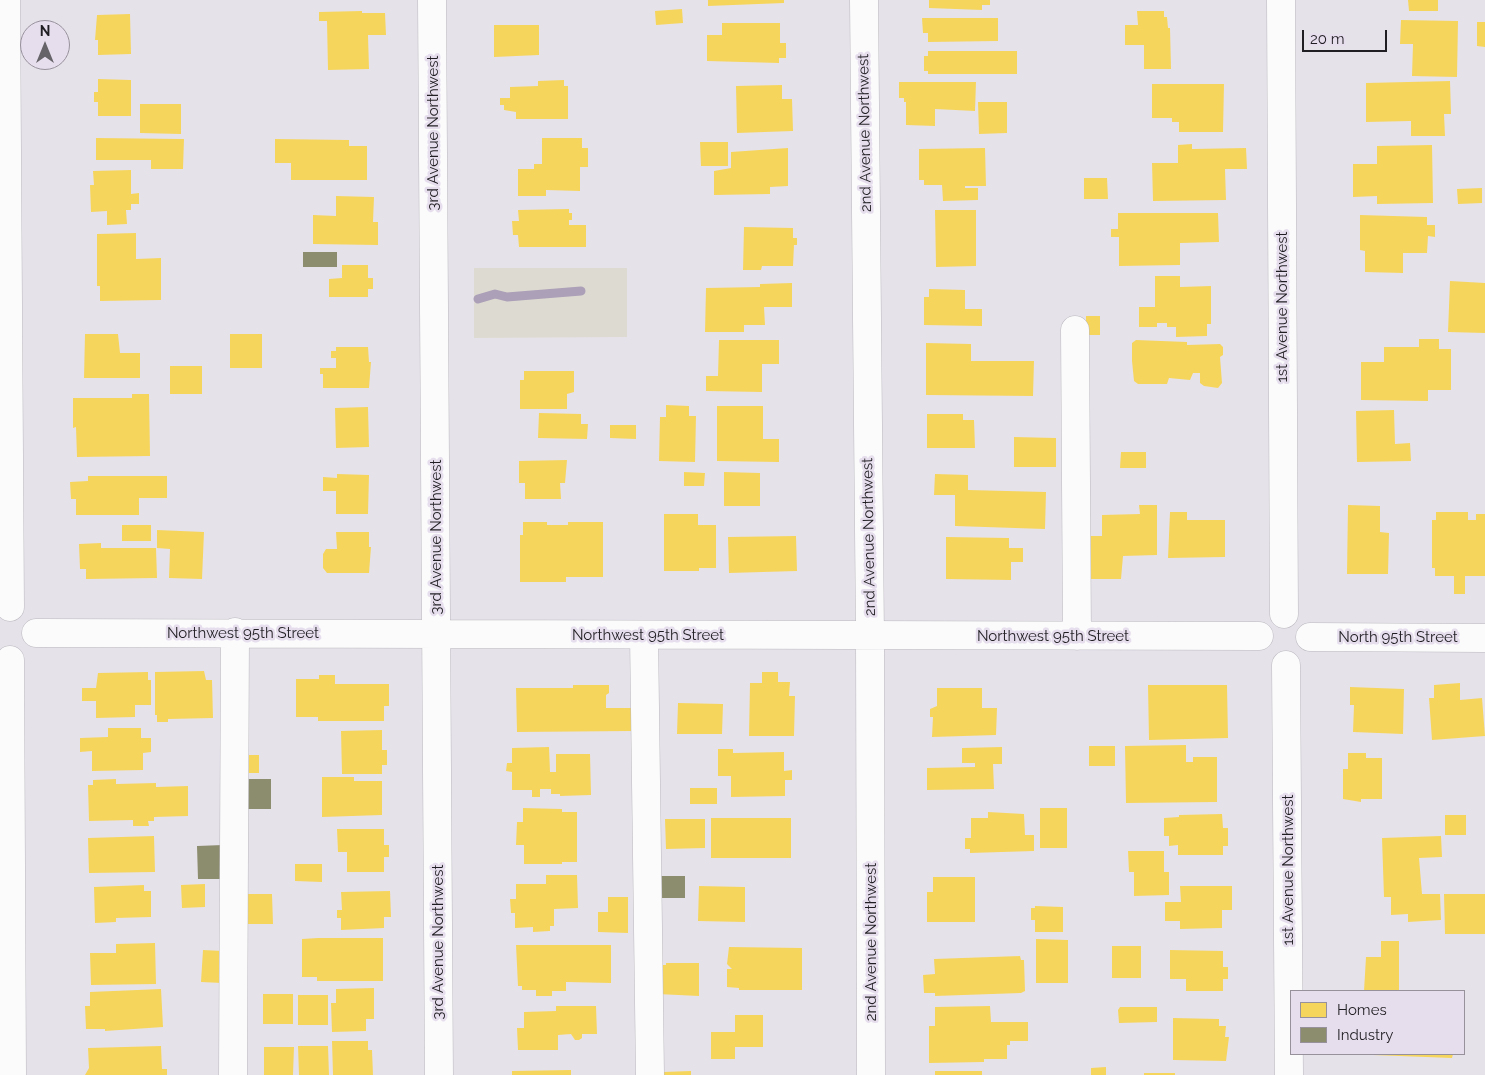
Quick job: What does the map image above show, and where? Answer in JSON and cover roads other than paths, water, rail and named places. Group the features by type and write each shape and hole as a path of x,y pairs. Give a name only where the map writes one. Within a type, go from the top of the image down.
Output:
{"street":[{"path":"6,0 5,608 27,613 33,620 36,633 34,646 28,653 21,658 5,659 12,1075"},
{"name":"3rd Avenue Northwest","path":"432,0 439,1075"},
{"name":"2nd Avenue Northwest","path":"864,0 872,1075"},
{"name":"1st Avenue Northwest","path":"1281,0 1284,614"},
{"path":"1074,330 1077,636"},
{"path":"1284,614 1290,614 1304,622 1310,637 1310,645 1302,658 1286,665 1269,660 1259,645 1259,636 1267,620 1284,614"},
{"path":"233,1075 235,632"},
{"name":"Northwest 95th Street","path":"36,633 1259,636"},
{"path":"644,635 650,1075"},
{"name":"North 95th Street","path":"1310,637 1485,638"},
{"name":"1st Avenue Northwest","path":"1286,665 1290,1075"}],"waterway":[{"path":"478,299 495,294 507,297 581,291"}]}
